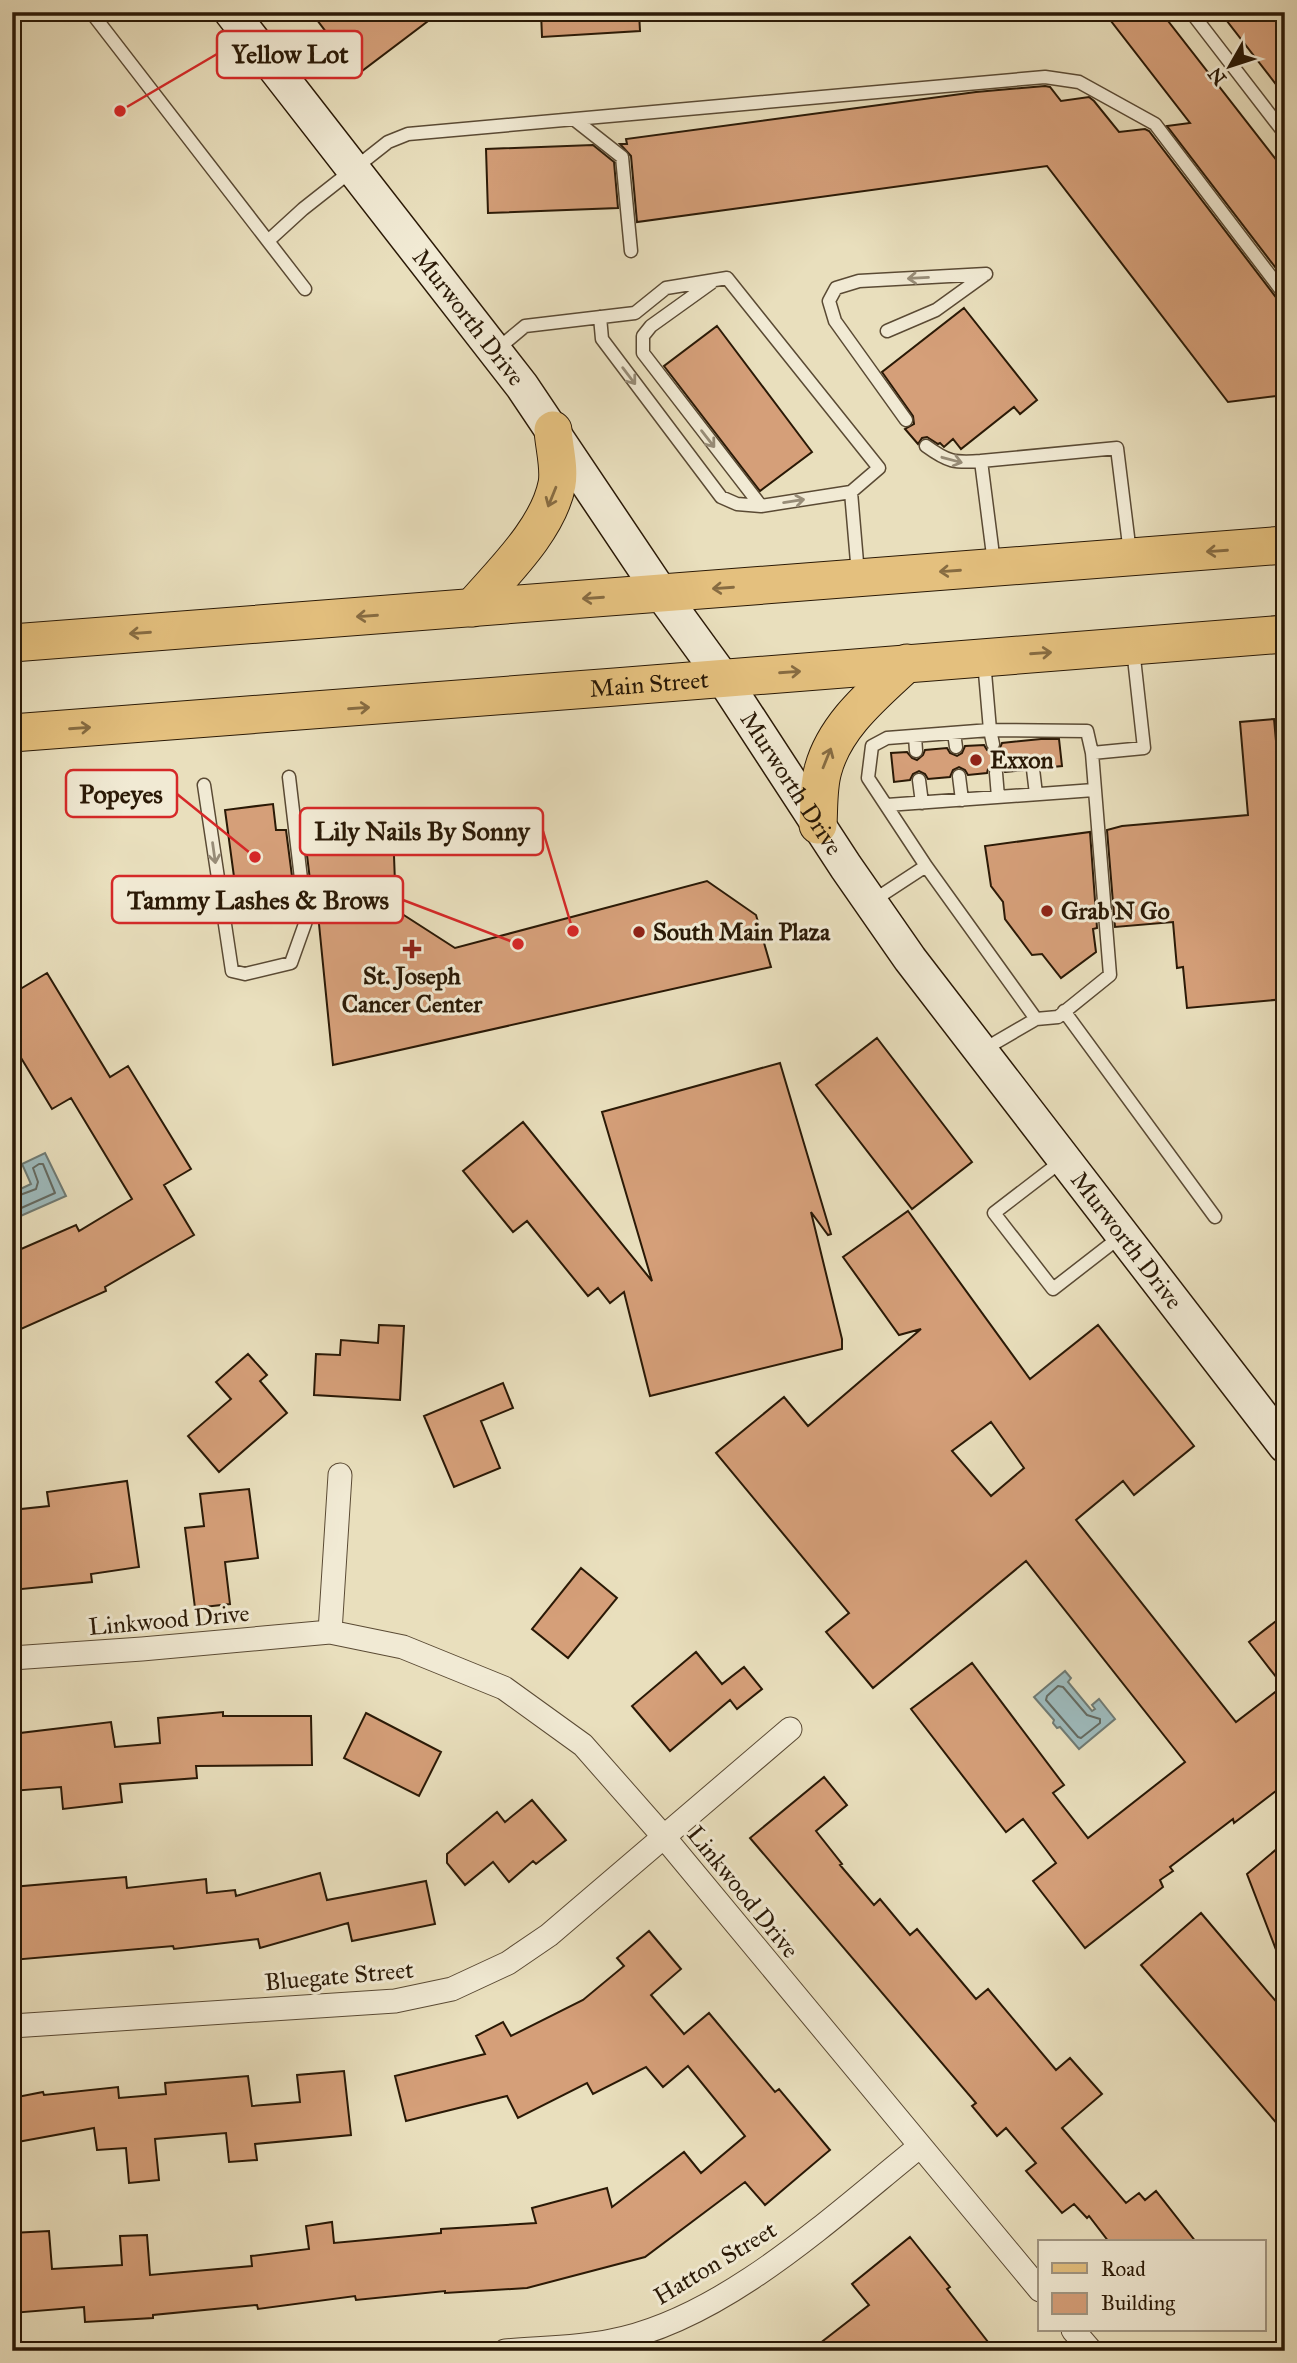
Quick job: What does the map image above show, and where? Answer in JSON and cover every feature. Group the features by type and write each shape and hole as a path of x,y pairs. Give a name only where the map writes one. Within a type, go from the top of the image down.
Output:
{"main road":[{"path":"472,608 524,547 544,515 557,483 553,430"},
{"path":"12,643 1285,545"},
{"name":"Main Street","path":"12,733 430,703 722,677 1285,634"},
{"path":"818,825 822,771 838,733 907,663"}],"street":[{"name":"Murworth Drive","path":"231,12 355,169 553,430 722,677 910,960 1285,1446"},
{"path":"330,1632 340,1475"},
{"name":"Linkwood Drive","path":"12,1658 142,1650 330,1632 403,1647 504,1688 583,1745 664,1837 1038,2288"},
{"name":"Bluegate Street","path":"12,2026 395,2001 452,1989 508,1963 549,1935 790,1728"},
{"name":"Hatton Street","path":"505,2351 611,2341 670,2323 731,2290 780,2259 919,2147"},
{"path":"1075,2332 1091,2351"}],"lane":[{"path":"92,12 305,289"},
{"path":"1192,12 1285,134"},
{"path":"268,241 303,209 388,142 408,134 1045,77 1079,82 1155,124 1285,295"},
{"path":"575,120 622,158 631,251"},
{"path":"887,331 936,310 986,274 859,281 836,288 829,301 835,321 906,420"},
{"path":"495,351 526,326 600,317 635,313 666,288 727,278 879,468 851,492 761,506 737,504 721,497 602,339 600,317"},
{"path":"714,280 651,327 643,336 643,353 761,506"},
{"path":"926,446 945,460 957,463 1117,448 1130,557"},
{"path":"981,461 994,567"},
{"path":"851,492 859,578"},
{"path":"1092,753 1144,748 1133,646"},
{"path":"984,657 991,737"},
{"path":"980,1051 1036,1019 1058,1017 1111,975 1092,753 1087,731 991,737 954,733 887,738 872,746 868,778 926,866 1036,1019"},
{"path":"954,733 956,747"},
{"path":"915,736 916,751"},
{"path":"1033,769 1036,794"},
{"path":"996,773 998,797"},
{"path":"959,776 962,800"},
{"path":"204,785 232,971 245,974 291,963 306,920 289,777"},
{"path":"919,779 922,803"},
{"path":"887,805 1094,790"},
{"path":"871,902 926,866"},
{"path":"1065,1011 1215,1217"},
{"path":"1063,1159 994,1213 1053,1289 1122,1235"}],"water":[{"path":"45,1153 66,1196 16,1218 12,1214 12,1193 31,1184 22,1164"},
{"path":"1065,1671 1071,1678 1068,1682 1092,1711 1095,1709 1092,1705 1099,1699 1115,1719 1079,1749 1060,1727 1057,1728 1054,1720 1034,1697"}],"building":[{"path":"311,12 440,12 358,74"},
{"path":"541,12 639,12 640,31 542,37"},
{"path":"1104,12 1161,12 1285,171 1285,280 1167,126 1190,123"},
{"path":"1220,12 1285,12 1285,96"},
{"path":"1050,87 1061,101 1089,97 1119,132 1145,129 1149,131 1278,300 1285,304 1285,395 1228,402 1047,166 637,222 631,156 620,144 627,144 626,139 976,92"},
{"path":"593,145 614,162 618,208 488,213 486,149"},
{"path":"964,308 1037,400 1020,414 1014,407 961,449 953,439 944,447 927,437 922,438 918,444 905,429 914,424 913,416 882,372"},
{"path":"717,326 812,452 760,491 664,366"},
{"path":"1274,719 1285,840 1285,999 1187,1008 1183,967 1177,968 1173,922 1115,927 1107,830 1122,826 1248,815 1240,722"},
{"name":"Exxon","path":"1059,739 1062,766 1042,768 1040,763 1033,760 1027,762 1024,770 1005,772 1000,765 995,764 987,773 968,775 959,767 953,770 950,777 928,779 919,771 913,774 910,780 894,782 891,753 907,752 917,760 925,750 947,748 957,756 965,746 984,745 994,753 1002,743"},
{"path":"273,804 276,830 286,830 296,907 239,914 225,810"},
{"name":"South Main Plaza","path":"393,829 396,910 455,948 707,881 756,915 771,967 333,1065 317,904 313,905 304,830"},
{"name":"Grab N Go","path":"1090,832 1097,928 1093,929 1096,952 1061,978 1042,954 1032,955 1005,919 1003,902 991,886 985,846"},
{"path":"47,973 110,1077 128,1066 191,1169 164,1185 194,1235 105,1287 106,1291 12,1333 12,1253 76,1225 79,1231 132,1199 71,1098 52,1109 12,1043 12,994"},
{"path":"877,1038 972,1162 912,1209 816,1085"},
{"path":"780,1063 831,1234 828,1235 811,1212 842,1339 842,1349 650,1396 624,1292 610,1303 598,1288 588,1296 527,1221 513,1232 463,1171 523,1122 652,1281 602,1112"},
{"path":"908,1211 1030,1379 1098,1325 1194,1446 1134,1495 1123,1481 1076,1520 1236,1722 1283,1686 1249,1642 1285,1614 1285,1784 1170,1867 1173,1871 1160,1880 1163,1887 1085,1948 1033,1881 1056,1863 1023,1819 1006,1832 911,1709 972,1663 1064,1785 1053,1793 1088,1838 1185,1762 1026,1561 873,1688 826,1632 849,1613 716,1453 784,1397 808,1426 921,1329 899,1335 843,1257","holes":["991,1422 1024,1468 991,1496 952,1451"]},
{"path":"379,1325 404,1326 400,1400 314,1395 316,1354 340,1355 341,1340 378,1343"},
{"path":"248,1354 267,1375 260,1381 287,1413 219,1472 188,1436 231,1399 216,1382"},
{"path":"503,1383 513,1408 481,1421 500,1468 454,1487 424,1416"},
{"path":"127,1481 139,1567 91,1574 92,1582 12,1590 12,1510 49,1506 47,1492"},
{"path":"249,1489 258,1558 225,1562 230,1604 195,1608 185,1528 204,1526 200,1494"},
{"path":"581,1568 617,1598 568,1658 532,1629"},
{"path":"696,1652 722,1684 744,1667 762,1689 737,1709 730,1700 670,1751 632,1706"},
{"path":"223,1712 223,1716 311,1716 312,1765 196,1766 197,1778 120,1784 122,1802 63,1809 61,1787 12,1791 12,1734 111,1722 115,1747 160,1743 158,1718"},
{"path":"366,1713 441,1752 419,1796 344,1758"},
{"path":"824,1777 847,1805 816,1831 842,1864 840,1865 874,1905 880,1899 910,1935 917,1929 976,1999 988,1989 1056,2070 1070,2058 1102,2094 1062,2128 1126,2203 1139,2193 1145,2200 1156,2191 1194,2240 1107,2240 1089,2216 1087,2218 1074,2204 1062,2213 1026,2171 1036,2163 1006,2128 997,2136 972,2106 976,2103 750,1838"},
{"path":"532,1800 566,1840 536,1864 533,1861 509,1882 493,1862 465,1885 447,1863 447,1854 497,1812 505,1822"},
{"path":"1285,1842 1285,1967 1283,1968 1247,1874"},
{"path":"320,1873 327,1900 426,1881 435,1924 352,1941 348,1923 260,1948 258,1939 174,1949 173,1946 12,1960 12,1887 126,1877 127,1888 206,1879 207,1893 235,1890 236,1896"},
{"path":"1201,1913 1285,2012 1285,2133 1141,1965"},
{"path":"649,1931 681,1969 651,1995 684,2034 709,2013 775,2092 779,2089 830,2150 765,2205 745,2182 645,2257 527,2288 445,2291 356,2300 355,2296 258,2309 257,2305 153,2315 153,2318 85,2322 84,2307 12,2313 12,2233 49,2231 52,2269 122,2265 120,2236 147,2235 150,2275 252,2266 251,2256 309,2249 306,2226 332,2222 334,2243 441,2233 441,2229 536,2223 532,2208 607,2188 612,2207 684,2152 701,2173 745,2136 688,2066 663,2087 646,2067 593,2094 587,2083 518,2118 507,2096 406,2121 395,2076 485,2054 476,2036 503,2022 511,2036 583,2000 624,1966 617,1958"},
{"path":"344,2071 351,2135 255,2144 257,2160 229,2162 226,2133 155,2139 159,2180 129,2183 126,2148 97,2150 94,2128 12,2143 12,2098 43,2092 44,2095 118,2087 119,2098 166,2094 165,2083 248,2076 252,2106 300,2102 297,2075"},
{"path":"910,2237 950,2287 947,2289 995,2351 810,2351 869,2305 852,2284"}],"place":[{"name":"Yellow Lot","path":"120,111"},
{"name":"Exxon","path":"976,760"},
{"name":"Popeyes","path":"255,857"},
{"name":"Grab N Go","path":"1047,911"},
{"name":"Lily Nails By Sonny","path":"573,931"},
{"name":"South Main Plaza","path":"639,932"},
{"name":"Tammy Lashes & Brows","path":"518,944"},
{"name":"St. Joseph Cancer Center","path":"412,949"}]}
